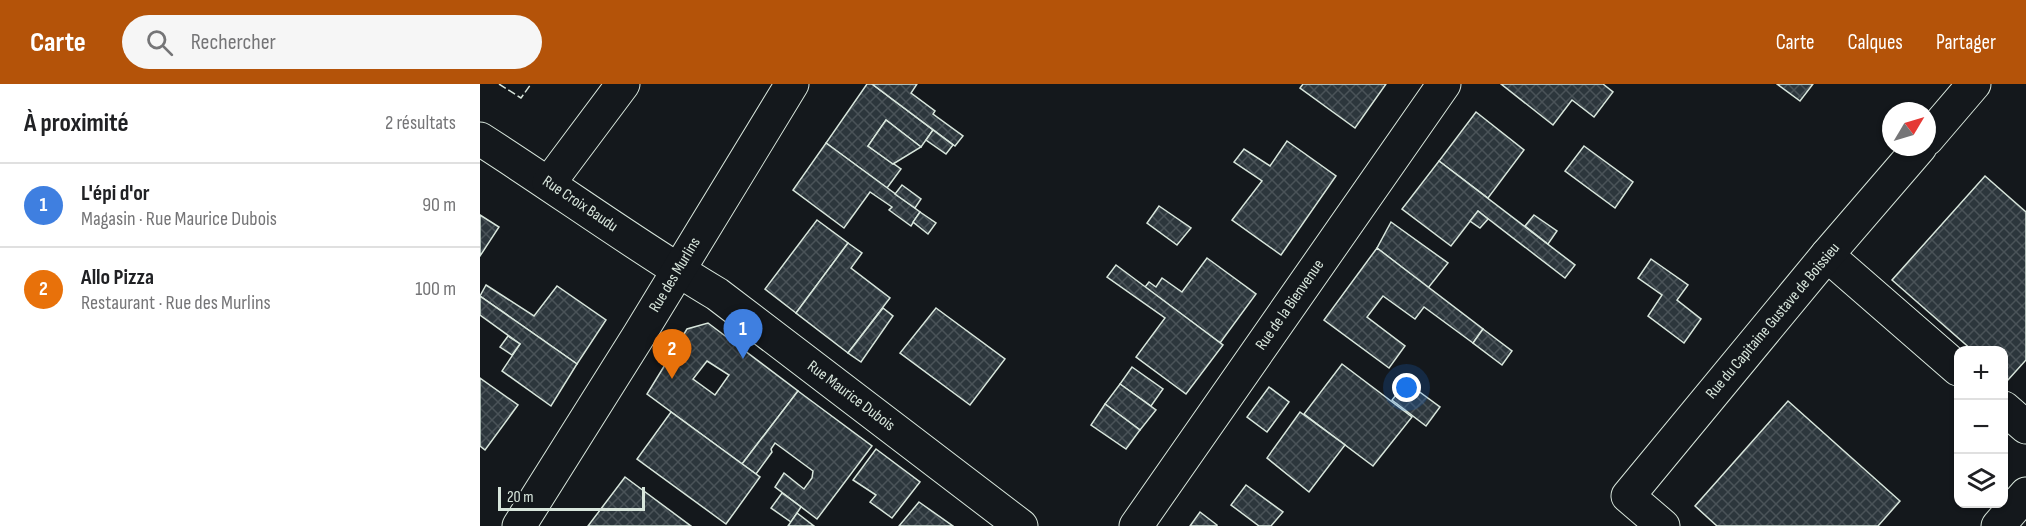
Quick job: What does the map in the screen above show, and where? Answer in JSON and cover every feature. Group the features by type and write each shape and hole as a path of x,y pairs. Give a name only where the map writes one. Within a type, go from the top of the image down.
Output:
{"street":[{"name":"Rue des Murlins","path":"519,526 792,84"},
{"name":"Rue de la Bienvenue","path":"1136,526 1444,84"},
{"path":"1936,128 1974,84"},
{"path":"549,183 619,88"},
{"name":"Rue Croix Baudu","path":"480,139 678,271"},
{"name":"Rue du Capitaine Gustave de Boissieu","path":"1663,526 1628,496 1827,255 1912,156"},
{"path":"1827,255 1954,365"},
{"name":"Rue Maurice Dubois","path":"678,271 717,294 1021,526"},
{"path":"2008,411 2026,427"},
{"path":"1998,526 2026,494"}],"building":[{"path":"867,84 872,84 933,130 921,147 886,120 868,146 901,169 887,188 826,143"},
{"path":"872,84 917,84 911,93 935,111 933,114 963,136 955,146"},
{"path":"1303,84 1386,84 1355,128 1300,88"},
{"path":"1501,84 1603,84 1613,92 1594,117 1572,100 1553,125"},
{"path":"1777,84 1813,84 1800,101"},
{"path":"1476,112 1524,150 1488,198 1439,161"},
{"path":"886,120 921,147 893,164 868,146"},
{"path":"933,130 953,145 946,154 926,140"},
{"path":"1287,141 1336,176 1281,255 1232,220 1262,181 1234,162 1244,149 1270,166"},
{"path":"826,143 920,212 911,226 889,210 892,207 870,192 844,228 793,190"},
{"path":"1584,146 1633,182 1615,208 1565,171"},
{"path":"1439,161 1575,265 1565,278 1478,211 1451,246 1402,209"},
{"path":"1985,176 2026,212 2026,360 2008,380 2008,346 1967,346 1892,280"},
{"path":"902,185 921,199 915,208 895,194"},
{"path":"1159,206 1191,228 1177,245 1147,223"},
{"path":"1478,211 1488,219 1480,228 1470,221"},
{"path":"920,212 936,223 928,234 913,222"},
{"path":"480,215 499,227 480,256"},
{"path":"1534,215 1557,231 1548,244 1525,226"},
{"path":"817,220 848,243 796,313 765,289"},
{"path":"1391,222 1448,263 1428,288 1377,248"},
{"path":"848,243 862,253 851,268 890,298 848,353 796,313"},
{"path":"1377,248 1483,329 1473,343 1424,307 1415,319 1383,296 1367,317 1405,346 1389,368 1324,320"},
{"path":"1207,258 1256,294 1220,343 1145,287 1149,282 1156,287 1162,278 1182,292"},
{"path":"1651,259 1688,285 1677,300 1701,319 1684,343 1648,316 1662,295 1638,278"},
{"path":"1116,265 1223,345 1186,394 1136,357 1165,318 1107,277"},
{"path":"486,285 534,316 557,286 606,320 577,364 480,296"},
{"path":"480,296 577,364 551,406 502,371 520,344 480,315"},
{"path":"883,308 893,316 861,362 848,353"},
{"path":"936,308 1005,359 970,405 900,353"},
{"path":"708,323 798,391 742,464 647,394 687,329","holes":["707,361 729,375 715,395 693,379"]},
{"path":"1483,329 1512,351 1502,365 1473,343"},
{"path":"508,336 520,344 512,355 500,347"},
{"path":"1342,364 1412,417 1373,466 1304,414"},
{"path":"1132,367 1163,389 1151,406 1120,384"},
{"path":"480,378 518,405 485,450 480,446"},
{"path":"1406,382 1440,407 1426,426 1392,400"},
{"path":"1120,384 1156,410 1140,430 1105,404"},
{"path":"1269,387 1289,402 1267,432 1247,417"},
{"path":"798,391 872,446 817,519 775,487 784,473 804,489 812,478 813,471 775,443 771,449 772,452 756,474 742,464"},
{"path":"1788,401 1900,501 1878,526 1717,526 1695,506"},
{"path":"1105,404 1140,430 1126,449 1091,425"},
{"path":"671,412 760,477 726,524 637,459"},
{"path":"1300,412 1345,445 1309,492 1267,458"},
{"path":"876,449 920,482 892,518 870,502 876,495 853,480"},
{"path":"625,477 691,526 588,526"},
{"path":"1246,485 1283,512 1271,526 1259,526 1231,505"},
{"path":"782,493 801,507 791,522 771,508"},
{"path":"919,502 953,526 899,526"},
{"path":"1200,512 1217,525 1217,526 1190,526"},
{"path":"797,513 814,526 788,526"}],"fence":[{"path":"499,84 521,98 531,84"}],"place":[{"name":"L'épi d'or","path":"743,359"},
{"name":"Allo Pizza","path":"672,379"}]}
